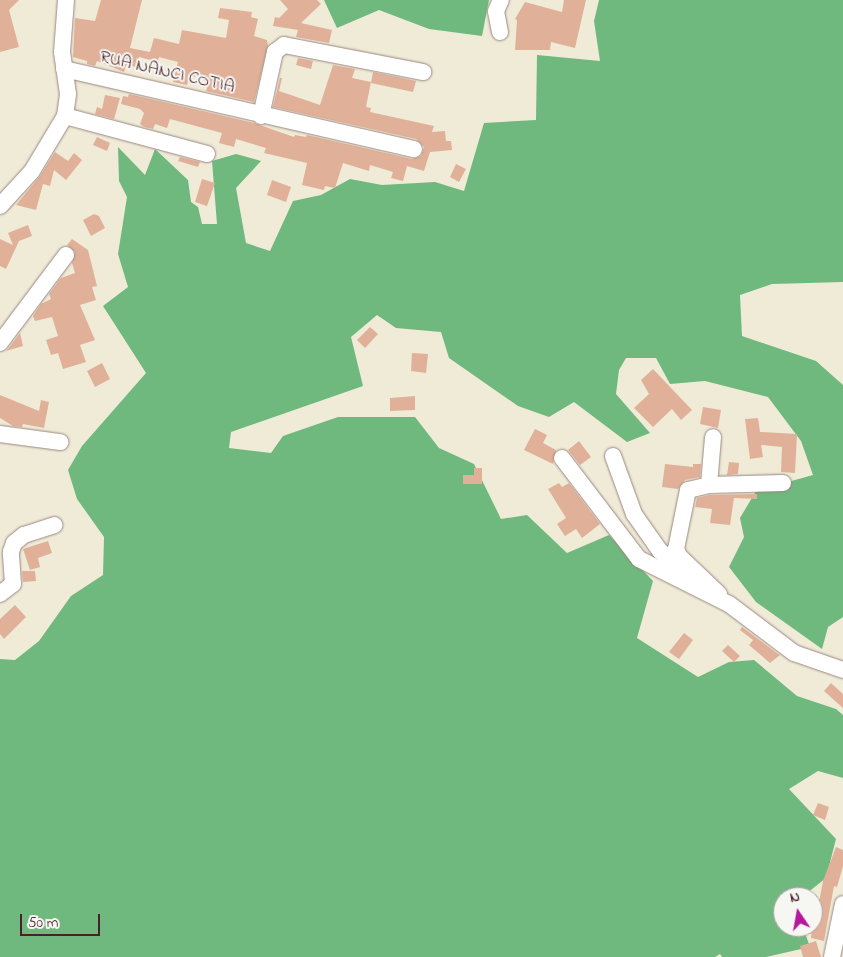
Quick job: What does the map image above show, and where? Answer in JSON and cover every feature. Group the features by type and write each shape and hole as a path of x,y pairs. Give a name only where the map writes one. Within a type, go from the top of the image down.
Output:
{"street":[{"path":"0,206 32,172 65,116 68,94 62,52 66,0"},
{"path":"500,32 496,11 501,0"},
{"path":"261,116 275,52 280,46 294,44 423,72"},
{"name":"RUA NANCI COTIA","path":"64,69 261,116 414,148"},
{"path":"65,116 207,154"},
{"path":"0,342 51,274 67,262"},
{"path":"0,434 60,442"},
{"path":"709,485 713,437"},
{"path":"612,456 634,514 660,551 682,569 704,580"},
{"path":"562,458 632,554 646,564 729,604"},
{"path":"783,483 709,485 688,490 676,546 679,556 729,604 794,653 843,670"},
{"path":"0,594 13,584 14,543 24,535 54,525"},
{"path":"832,957 843,904"}],"green space":[{"path":"324,0 489,0 482,36 429,29 379,10 337,28"},
{"path":"599,0 843,0 843,282 772,284 740,295 742,336 816,361 843,385 843,617 828,627 822,649 756,602 729,567 744,537 740,518 756,491 813,475 801,441 768,397 705,381 670,384 656,358 626,358 619,370 616,394 650,433 627,442 574,402 549,417 518,406 449,358 441,332 396,328 377,315 351,337 363,386 231,432 229,448 271,453 283,436 338,417 415,417 439,448 474,464 501,519 527,515 567,553 609,535 653,581 637,638 698,677 729,662 754,660 797,696 836,709 843,715 843,778 818,771 789,789 836,839 826,878 815,887 773,887 773,937 806,937 810,947 766,957 722,957 720,954 715,957 0,957 0,659 15,660 39,641 71,596 103,575 104,537 77,499 68,470 82,446 146,373 103,306 128,287 118,254 127,197 119,181 118,147 145,175 155,149 188,180 191,202 198,207 202,224 217,224 212,161 236,154 261,161 236,188 246,243 270,251 293,201 321,195 350,179 382,185 435,182 464,191 484,123 536,120 537,55 600,61 594,21"}],"building":[{"path":"0,0 19,0 9,10 19,47 0,52"},
{"path":"101,0 142,0 130,48 150,52 154,38 179,44 182,30 226,38 229,20 218,18 220,8 252,12 251,17 258,19 254,36 267,40 268,46 254,102 206,91 209,82 190,75 187,85 173,82 178,62 159,57 158,62 139,57 137,67 126,65 124,72 97,61 95,66 87,64 87,61 73,57 75,18 95,21"},
{"path":"280,0 317,0 321,4 301,23 332,30 329,43 296,37 298,30 273,26 275,17 279,18 288,9"},
{"path":"564,0 586,0 575,48 551,42 550,50 515,50 517,20 515,19 525,2 562,12"},
{"path":"298,58 313,61 311,69 296,65"},
{"path":"333,65 355,69 352,78 371,82 366,107 371,108 370,112 434,126 432,132 445,131 446,141 451,141 452,150 430,152 424,171 407,166 403,181 391,178 393,172 370,165 369,171 343,163 335,188 325,186 324,190 302,185 307,163 264,153 266,148 236,139 234,147 219,143 222,133 170,119 167,128 155,124 153,129 144,127 140,124 144,113 140,109 121,104 123,96 128,97 129,94 254,123 294,137 295,135 306,137 307,135 412,159 421,156 424,147 416,139 273,107 280,78 282,78 279,91 320,105"},
{"path":"373,72 416,81 413,92 371,83"},
{"path":"105,95 120,98 114,119 95,114 97,107 102,109"},
{"path":"97,137 110,143 107,151 93,145"},
{"path":"55,152 68,161 74,153 82,160 66,180 54,170 50,186 43,184 36,210 16,205 40,176"},
{"path":"180,157 200,162 198,167 178,161"},
{"path":"456,164 466,169 459,182 450,177"},
{"path":"202,179 215,183 207,206 195,202"},
{"path":"272,180 291,187 286,202 267,195"},
{"path":"94,214 99,216 105,228 91,236 83,220"},
{"path":"28,225 32,236 19,241 6,269 0,266 0,239 13,245 8,233"},
{"path":"72,239 88,250 97,286 92,287 96,300 80,305 95,340 80,345 86,362 63,369 58,353 51,355 46,340 58,336 52,317 35,321 33,316 41,304 51,299 49,294 61,278 75,273 72,263 75,252 67,245"},
{"path":"370,327 378,334 365,348 357,340"},
{"path":"20,333 23,346 6,351 8,349"},
{"path":"412,353 428,354 426,373 411,371"},
{"path":"102,363 110,379 95,387 87,371"},
{"path":"653,369 692,410 681,420 672,409 653,427 634,408 649,394 641,380"},
{"path":"0,395 39,411 41,400 49,402 44,428 23,424 22,427 13,426 0,418"},
{"path":"415,396 415,410 390,411 390,398"},
{"path":"703,407 721,410 718,428 700,424"},
{"path":"758,418 760,432 797,434 795,473 781,472 782,447 761,445 763,457 750,459 745,419"},
{"path":"535,429 547,435 543,443 556,450 553,464 524,450"},
{"path":"579,441 591,457 580,465 568,450"},
{"path":"729,462 739,463 738,474 727,475"},
{"path":"665,464 693,467 693,464 701,464 700,477 685,480 678,489 662,487"},
{"path":"474,468 482,468 482,484 463,484 463,475 474,475"},
{"path":"559,483 562,487 569,483 600,524 582,538 576,529 565,536 557,524 566,518 548,489"},
{"path":"757,494 757,499 734,498 730,525 710,523 712,509 695,507 697,498 710,495"},
{"path":"48,541 52,553 38,558 40,567 30,570 23,549"},
{"path":"22,571 35,571 36,581 23,582"},
{"path":"15,605 26,617 4,639 0,634 0,619"},
{"path":"742,627 780,655 770,663 749,645 753,640 740,630"},
{"path":"684,633 693,640 679,659 669,652"},
{"path":"728,645 740,656 734,662 722,651"},
{"path":"831,683 843,694 843,708 824,691"},
{"path":"818,803 829,807 825,820 813,815"},
{"path":"836,847 843,850 843,866 837,887 834,886 824,941 811,938 823,937 823,881"},
{"path":"816,941 821,957 803,957 800,946"}]}
